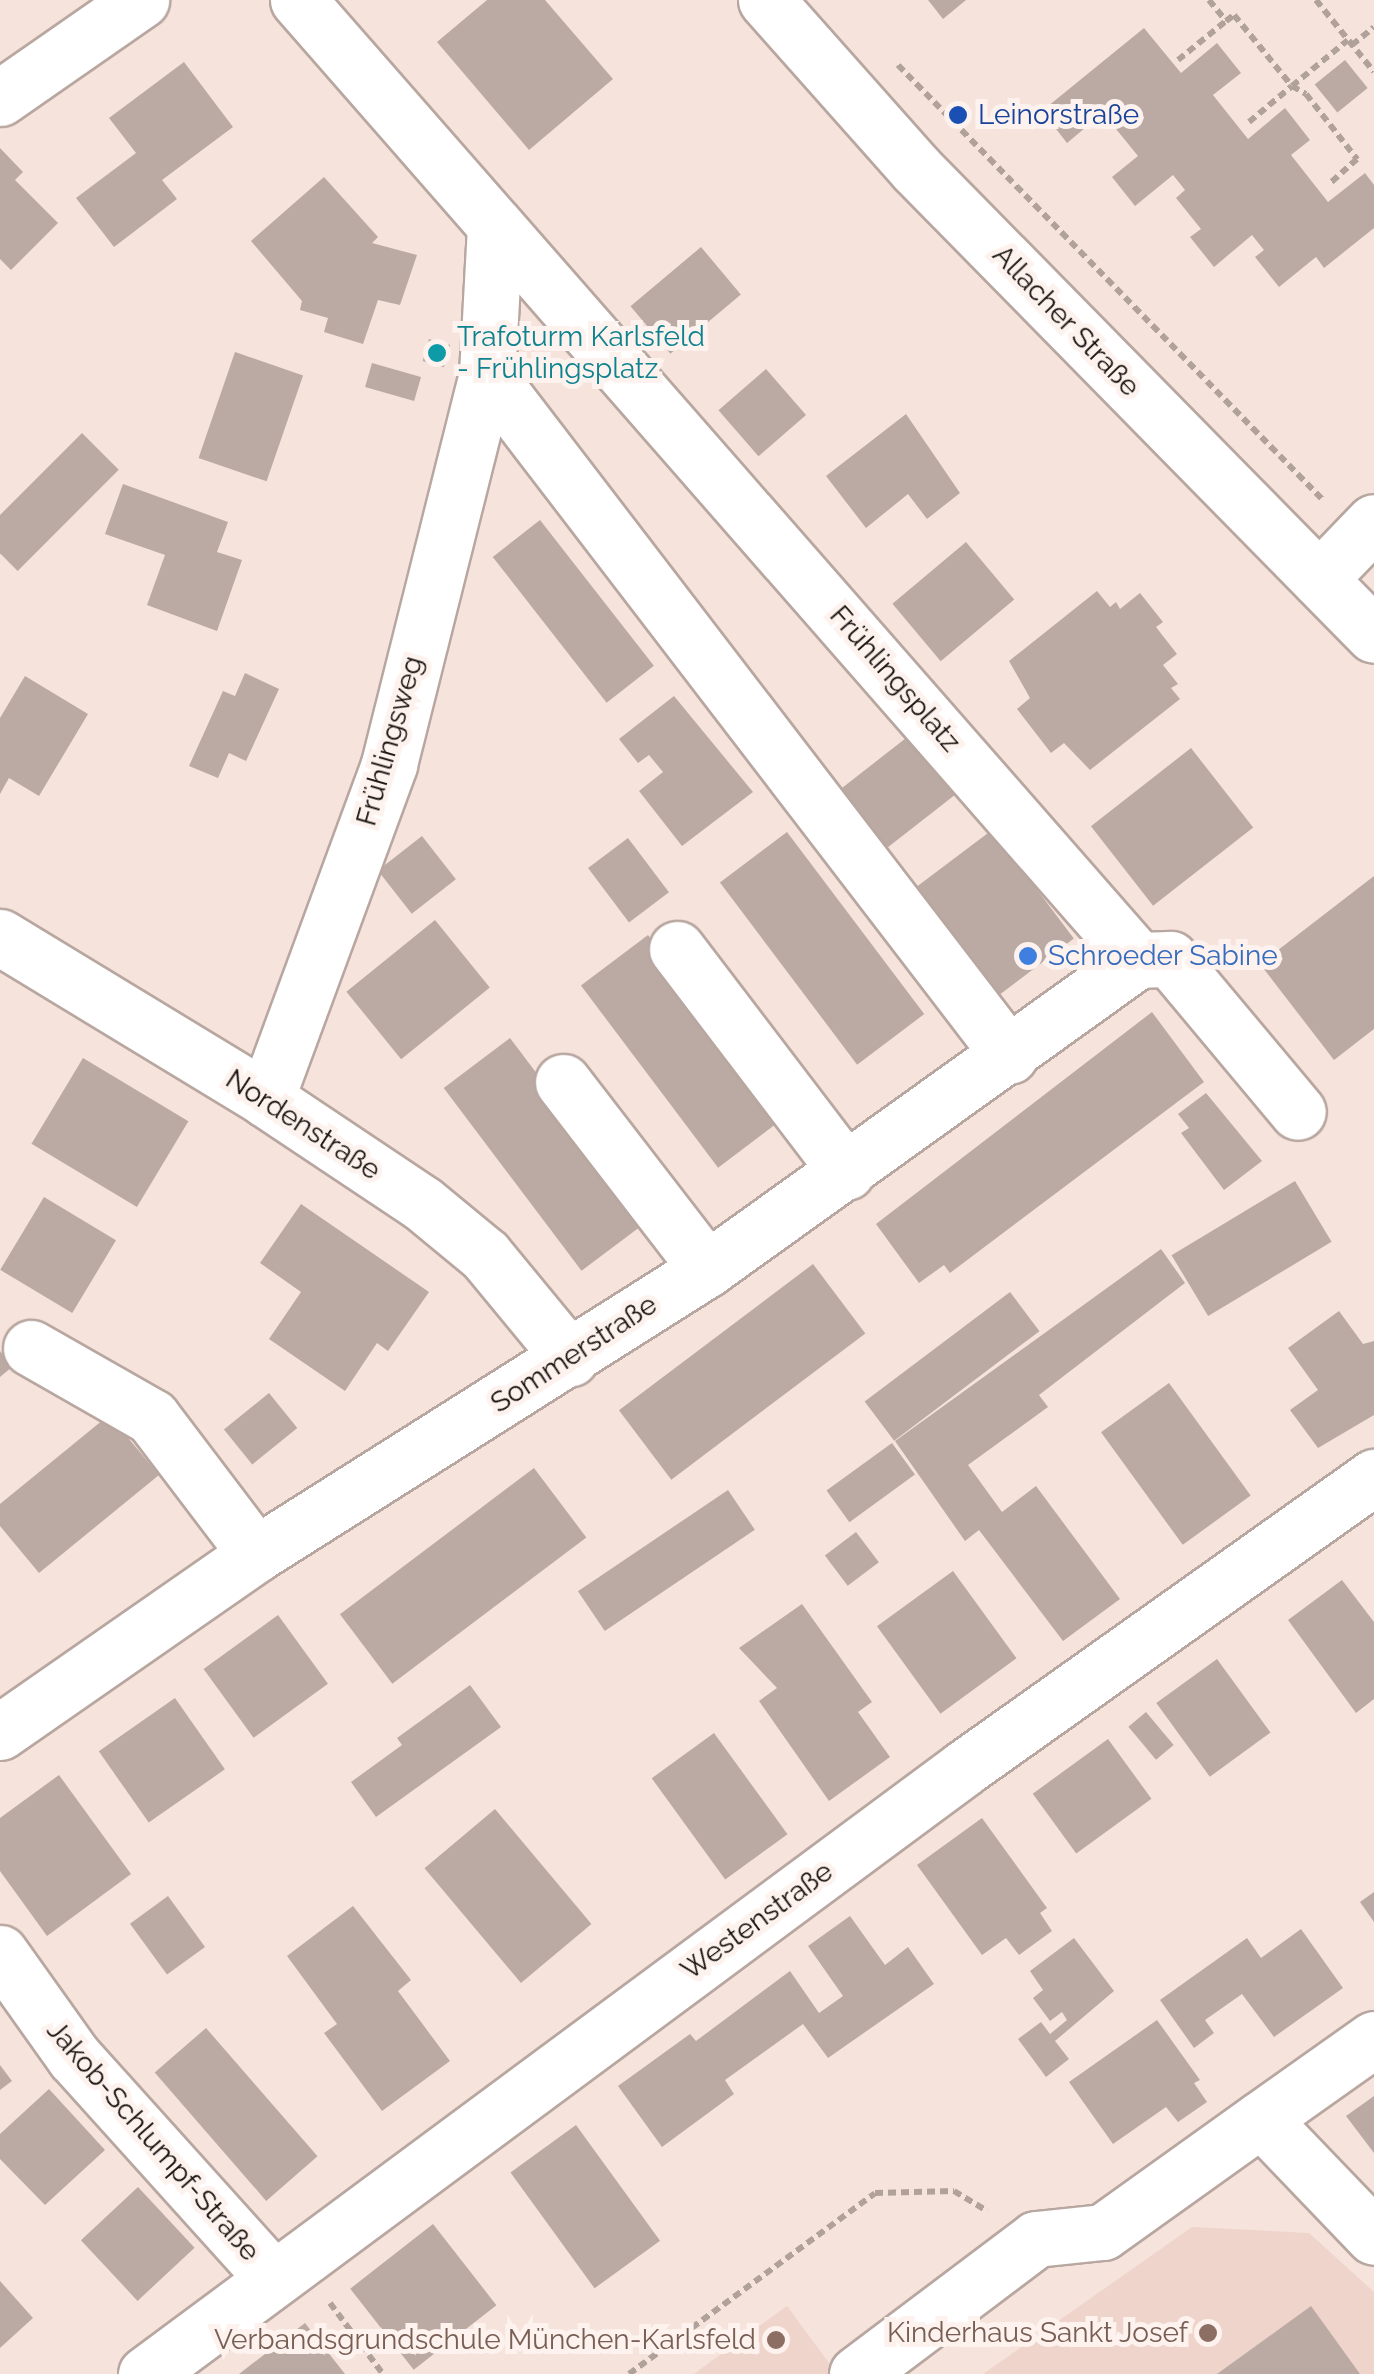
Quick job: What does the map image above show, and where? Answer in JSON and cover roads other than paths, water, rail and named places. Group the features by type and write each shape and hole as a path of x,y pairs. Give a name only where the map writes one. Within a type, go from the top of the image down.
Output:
{"street":[{"path":"0,98 141,0"},
{"name":"Frühlingsplatz","path":"298,0 1138,960"},
{"name":"Allacher Straße","path":"766,0 916,169 1374,635"},
{"path":"495,228 487,374 1010,1056"},
{"name":"Frühlingsweg","path":"266,1099 389,764 487,374"},
{"path":"1318,578 1374,522"},
{"name":"Nordenstraße","path":"0,937 266,1099 422,1203 485,1255 570,1358"},
{"path":"678,949 847,1172"},
{"path":"1138,960 1170,959 1298,1112"},
{"name":"Sommerstraße","path":"0,1732 256,1554 707,1269 1010,1056 1138,960"},
{"path":"563,1082 707,1269"},
{"path":"31,1348 152,1417 256,1554"},
{"name":"Westenstraße","path":"119,2372 284,2269 964,1768 1374,1477"},
{"name":"Jakob-Schlumpf-Straße","path":"0,1952 74,2057 284,2269"},
{"path":"857,2374 1036,2239 1103,2232 1374,2039"},
{"path":"1261,2119 1374,2237"}],"place":[{"name":"Leinorstraße","path":"958,115"},
{"name":"Trafoturm Karlsfeld - Frühlingsplatz","path":"437,353"},
{"name":"Schroeder Sabine","path":"1028,956"},
{"name":"Kinderhaus Sankt Josef","path":"1208,2333"},
{"name":"Verbandsgrundschule München-Karlsfeld","path":"776,2340"}]}
